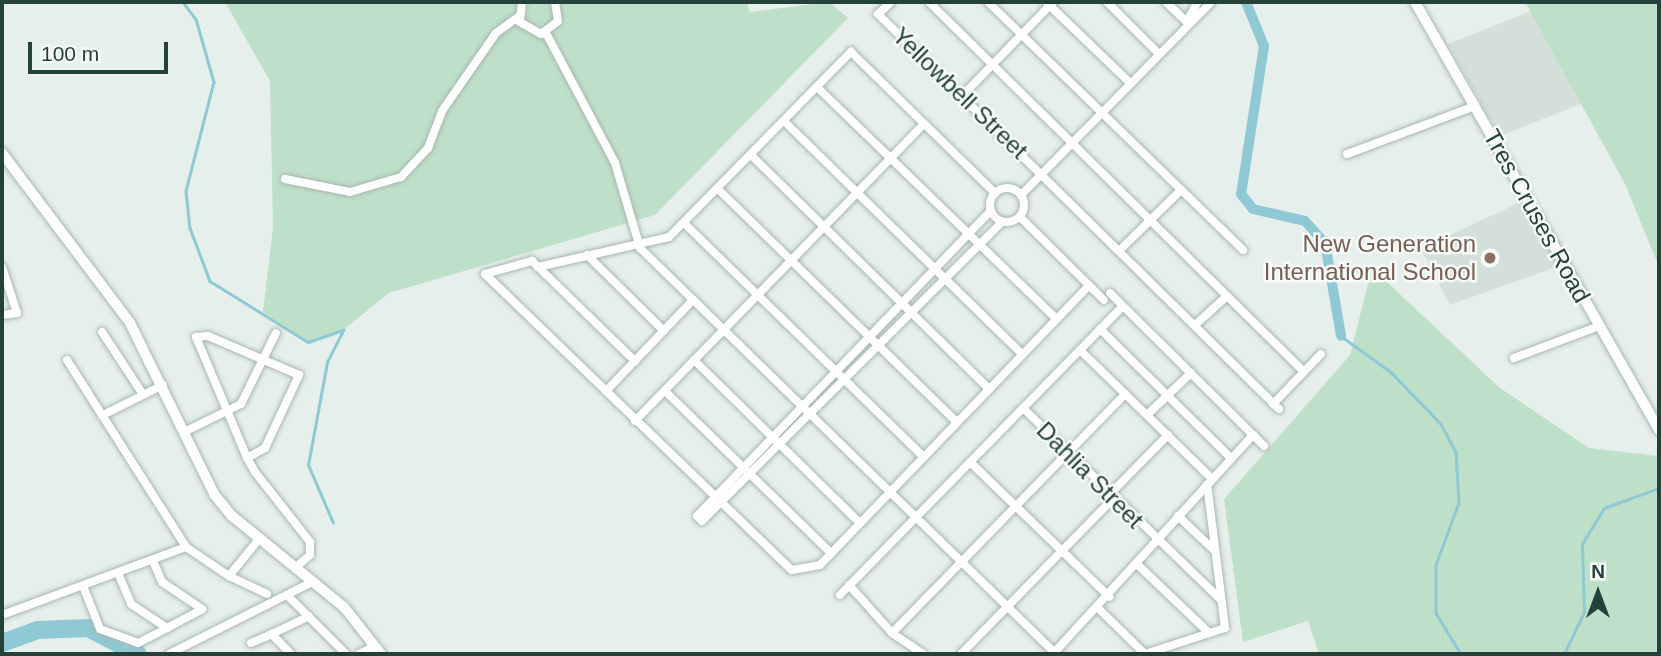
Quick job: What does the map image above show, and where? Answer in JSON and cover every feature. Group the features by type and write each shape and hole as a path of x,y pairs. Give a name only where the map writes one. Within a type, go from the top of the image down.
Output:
{"street":[{"path":"285,179 350,192 401,177 428,148 442,111 496,33 518,17 522,2"},
{"path":"518,17 531,33 546,33 558,21 555,2"},
{"name":"Yellowbell Street","path":"891,2 878,14 1041,171 1276,407 1303,371"},
{"path":"929,2 1303,371 1321,354"},
{"path":"988,2 1243,250"},
{"path":"1107,2 1157,52"},
{"path":"1166,2 1187,22"},
{"path":"1187,22 1198,2"},
{"path":"538,267 669,237 685,224 850,52 995,193 1018,192 1187,22 1211,2"},
{"name":"Tres Cruses Road","path":"1415,2 1659,430"},
{"path":"962,96 1050,3 1128,81"},
{"path":"546,33 615,163 638,242 693,300 1054,654 1139,566 1178,516 1253,435"},
{"path":"817,87 1056,320"},
{"path":"1346,154 1475,106"},
{"path":"784,121 1022,354"},
{"path":"635,421 924,124"},
{"path":"2,153 130,323 163,385 214,494 260,538 357,620 378,650 359,654"},
{"path":"751,155 989,388"},
{"path":"718,189 957,422"},
{"path":"1120,250 1181,190"},
{"path":"1018,192 1020,217 1089,285 1123,306 1264,446"},
{"path":"717,501 973,239 990,211 995,193"},
{"path":"990,211 1002,222"},
{"path":"973,239 1002,222 1020,217"},
{"path":"685,224 924,457"},
{"path":"587,255 664,331"},
{"path":"635,361 532,261 485,274 717,501 792,570 820,565 1089,285"},
{"path":"2,315 17,313 3,272"},
{"path":"1195,326 1226,297"},
{"path":"606,391 693,300"},
{"path":"839,595 1123,306"},
{"path":"1514,358 1599,326"},
{"path":"1100,329 1231,458"},
{"path":"102,331 142,393"},
{"path":"184,432 241,404 276,333"},
{"path":"247,458 265,448 299,375 196,337 247,458 310,542 310,555 295,568"},
{"path":"1080,349 1168,435 1210,481 1215,551 1225,628 1145,654 1099,609"},
{"path":"67,360 186,547 229,576 268,594"},
{"path":"694,360 860,523"},
{"path":"1147,415 1191,373"},
{"path":"103,415 142,393 163,385"},
{"path":"665,391 831,553"},
{"path":"892,633 1125,394"},
{"name":"Dahlia Street","path":"1023,408 1221,600"},
{"path":"961,654 1168,435"},
{"path":"970,462 1110,597"},
{"path":"1178,516 1215,551"},
{"path":"229,576 260,538"},
{"path":"2,615 186,547"},
{"path":"83,586 100,629 138,643 202,609 162,582 153,561"},
{"path":"1139,566 1209,633"},
{"path":"118,573 131,604 167,628"},
{"path":"169,654 312,582"},
{"path":"849,585 892,633 923,654"},
{"path":"287,595 346,654"},
{"path":"251,643 309,616"},
{"path":"272,634 291,654"}],"shaded area":[{"path":"1546,5 1598,97 1500,136 1448,44"},
{"name":"New Generation International School","path":"1520,202 1559,266 1450,305 1421,249"}],"green space":[{"path":"225,2 747,2 750,12 829,2 848,18 655,215 389,293 343,330 308,342 263,312 273,228 270,81"},
{"path":"1525,2 1659,2 1659,267 1625,184"},
{"path":"1372,268 1500,388 1589,448 1659,456 1659,654 1319,654 1308,621 1243,642 1224,499 1350,355"}],"waterway":[{"path":"183,2 196,19 214,82 186,191 190,228 210,281 308,342 343,330"},
{"path":"1246,2 1264,46 1241,194 1253,209 1305,221 1325,243 1341,336"},
{"path":"1656,2 1659,5"},
{"path":"333,523 308,465 327,362 343,330"},
{"path":"1341,336 1391,372 1441,424 1456,452 1459,503 1436,565 1436,613 1461,654"},
{"path":"1564,654 1584,612 1582,544 1604,508 1659,488"},
{"path":"2,643 38,630 88,628 138,654"}],"place":[{"name":"New Generation International School","path":"1490,258"}]}
